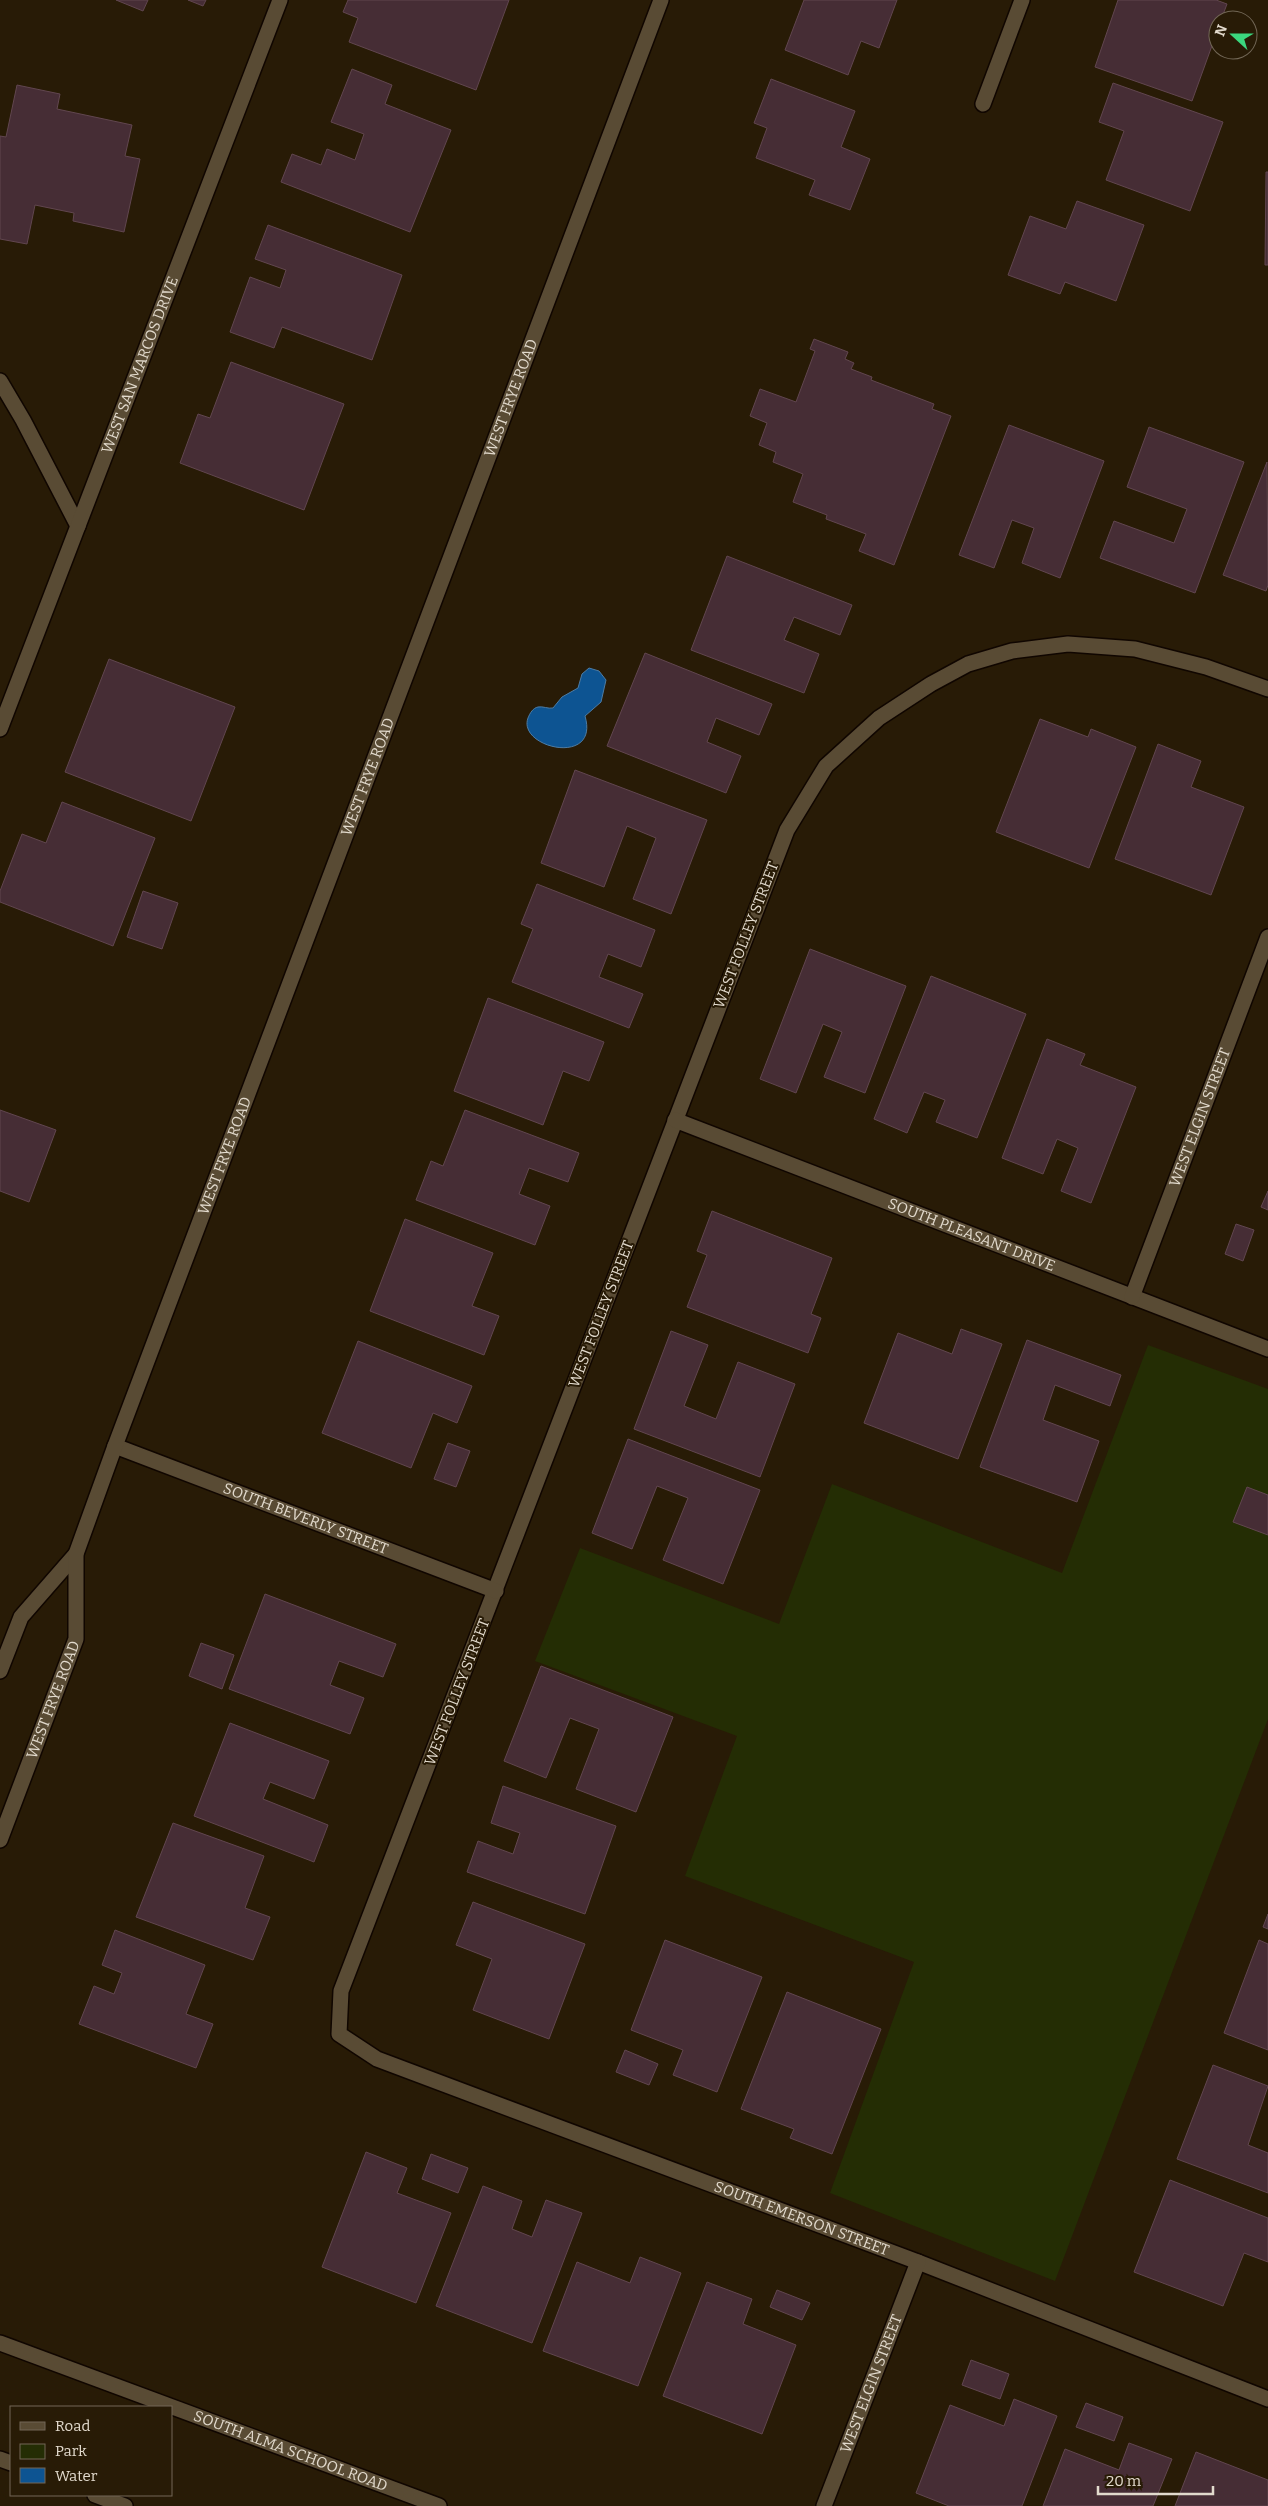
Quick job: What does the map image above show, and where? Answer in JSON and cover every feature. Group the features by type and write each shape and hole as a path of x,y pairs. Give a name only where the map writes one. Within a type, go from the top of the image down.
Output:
{"street":[{"name":"WEST SAN MARCOS DRIVE","path":"0,729 280,0"},
{"name":"WEST FRYE ROAD","path":"0,1840 76,1639 76,1554 115,1446 662,0"},
{"path":"983,104 1022,0"},
{"path":"0,380 78,526"},
{"name":"WEST FOLLEY STREET","path":"338,2034 341,1991 496,1591 786,830 826,766 879,718 931,684 968,664 1012,651 1068,644 1135,649 1206,667 1268,689"},
{"name":"WEST ELGIN STREET","path":"1132,1297 1268,937"},
{"name":"SOUTH PLEASANT DRIVE","path":"675,1120 1268,1349"},
{"name":"SOUTH BEVERLY STREET","path":"115,1446 496,1591"},
{"name":"WEST FRYE ROAD","path":"0,1671 21,1617 76,1554"},
{"name":"SOUTH EMERSON STREET","path":"338,2034 377,2059 918,2262 1268,2399"},
{"name":"WEST ELGIN STREET","path":"824,2506 918,2262"},
{"name":"SOUTH ALMA SCHOOL ROAD","path":"0,2343 170,2406"},
{"name":"SOUTH ALMA SCHOOL ROAD","path":"172,2407 440,2506"},
{"path":"98,2496 125,2506"}],"green space":[{"path":"1148,1345 1268,1389 1268,1719 1055,2281 830,2193 914,1962 685,1876 737,1736 535,1661 580,1548 779,1624 832,1484 1062,1573"}],"water":[{"path":"589,668 599,671 606,680 601,702 585,716 586,732 581,742 571,747 558,747 545,744 534,738 528,729 528,718 532,711 538,707 553,708 562,697 578,688 582,674"}],"building":[{"path":"116,0 148,0 143,11"},
{"path":"188,0 206,0 203,6"},
{"path":"348,0 509,0 476,90 349,42 358,18 343,12"},
{"path":"804,0 897,0 879,48 861,41 848,75 785,50"},
{"path":"1118,0 1216,0 1227,4 1225,10 1208,10 1208,57 1192,101 1095,67"},
{"path":"352,69 392,85 385,104 451,130 410,232 281,182 292,154 321,165 327,149 355,160 364,134 331,122"},
{"path":"771,79 855,111 841,147 870,159 850,210 809,195 815,180 756,158 767,128 754,123"},
{"path":"1113,83 1223,122 1190,211 1106,180 1124,131 1099,122"},
{"path":"17,85 60,94 57,109 132,125 125,156 140,159 124,232 73,221 74,213 35,205 27,244 0,239 0,136 6,137"},
{"path":"1266,172 1268,172 1268,265 1265,265"},
{"path":"1077,201 1144,225 1116,301 1065,282 1060,294 1008,275 1030,216 1066,229"},
{"path":"268,225 402,275 372,360 282,327 274,348 230,332 250,277 280,288 286,270 255,259"},
{"path":"814,339 848,352 845,359 854,363 851,369 872,377 871,380 934,404 932,409 951,416 894,565 859,551 866,534 826,519 827,515 793,502 803,474 773,462 776,452 759,445 767,423 750,416 760,389 796,402 815,351 810,349"},
{"path":"231,362 344,404 304,510 180,463 198,414 210,418"},
{"path":"1009,425 1104,461 1060,578 1022,563 1034,528 1012,520 994,568 959,555"},
{"path":"1149,427 1244,462 1195,593 1100,558 1114,521 1174,543 1187,509 1127,487"},
{"path":"1267,462 1268,585 1266,591 1223,575"},
{"path":"727,556 852,605 840,635 794,617 784,640 819,654 804,693 691,650"},
{"path":"645,653 772,704 759,735 716,718 707,742 741,756 726,793 607,746"},
{"path":"109,659 235,707 191,821 65,772"},
{"path":"1040,719 1088,737 1091,729 1136,747 1089,868 996,832"},
{"path":"1158,744 1201,761 1191,787 1244,807 1211,895 1115,859"},
{"path":"575,770 707,820 671,914 633,899 656,838 627,826 604,887 541,863"},
{"path":"62,802 155,838 113,946 0,902 0,891 22,834 46,843"},
{"path":"537,884 655,930 641,967 608,954 599,977 643,994 629,1028 512,982 533,929 521,924"},
{"path":"143,891 178,903 162,949 127,937"},
{"path":"810,949 906,986 865,1093 824,1077 842,1032 823,1024 796,1093 760,1079"},
{"path":"931,976 1026,1014 977,1138 936,1122 945,1100 924,1092 907,1133 874,1119"},
{"path":"488,998 604,1042 589,1081 563,1071 543,1125 454,1091"},
{"path":"1047,1039 1085,1054 1080,1065 1136,1087 1091,1203 1061,1191 1078,1148 1057,1139 1043,1174 1002,1158"},
{"path":"0,1110 56,1130 29,1202 0,1191"},
{"path":"465,1110 579,1153 568,1182 529,1168 519,1194 550,1206 535,1245 416,1200 431,1161 443,1166"},
{"path":"1268,1191 1268,1210 1261,1207"},
{"path":"712,1211 832,1258 811,1314 821,1318 808,1353 687,1307 707,1255 697,1251"},
{"path":"405,1219 493,1253 472,1306 499,1316 484,1355 370,1311"},
{"path":"1236,1224 1254,1230 1243,1261 1225,1254"},
{"path":"961,1329 1002,1344 958,1459 864,1423 898,1333 952,1354"},
{"path":"671,1331 708,1345 684,1406 716,1419 738,1362 795,1384 760,1477 634,1429"},
{"path":"1027,1340 1121,1375 1110,1406 1055,1385 1043,1420 1099,1441 1077,1502 980,1467"},
{"path":"358,1341 472,1386 457,1423 433,1413 411,1468 322,1433"},
{"path":"628,1439 760,1490 723,1584 663,1560 688,1498 657,1486 632,1549 592,1533"},
{"path":"448,1443 470,1451 456,1487 434,1479"},
{"path":"1247,1487 1268,1495 1268,1535 1233,1522"},
{"path":"265,1594 396,1644 383,1677 339,1661 330,1685 364,1698 350,1734 229,1689"},
{"path":"201,1643 234,1655 222,1689 189,1676"},
{"path":"541,1666 673,1717 636,1812 576,1789 599,1729 570,1718 546,1778 504,1761"},
{"path":"230,1723 329,1761 314,1799 270,1782 263,1799 328,1825 314,1862 194,1816"},
{"path":"503,1786 616,1826 585,1914 467,1872 478,1841 513,1854 520,1833 491,1823"},
{"path":"173,1823 264,1856 245,1908 270,1917 253,1960 136,1917"},
{"path":"473,1902 585,1944 549,2039 473,2010 492,1959 456,1945"},
{"path":"1268,1914 1268,1929 1263,1927"},
{"path":"115,1930 205,1965 186,2014 213,2024 196,2068 79,2024 94,1986 114,1994 122,1973 102,1965"},
{"path":"665,1940 762,1977 717,2092 673,2075 683,2050 631,2030"},
{"path":"1259,1940 1268,1944 1268,2050 1224,2033"},
{"path":"787,1992 881,2029 832,2154 790,2138 794,2129 741,2109"},
{"path":"625,2050 658,2064 649,2085 616,2072"},
{"path":"1213,2065 1268,2086 1248,2145 1268,2153 1268,2193 1177,2159"},
{"path":"366,2152 407,2168 397,2193 451,2213 416,2303 322,2267"},
{"path":"431,2154 468,2168 458,2193 422,2179"},
{"path":"1170,2180 1268,2218 1268,2262 1244,2253 1223,2306 1134,2272"},
{"path":"483,2186 522,2201 512,2229 532,2237 546,2200 582,2213 532,2343 436,2306"},
{"path":"640,2257 681,2273 638,2386 543,2351 577,2262 630,2283"},
{"path":"707,2282 752,2299 743,2324 796,2345 762,2434 663,2396"},
{"path":"777,2290 810,2303 802,2320 770,2307"},
{"path":"971,2360 1009,2374 1000,2399 962,2385"},
{"path":"1014,2399 1057,2416 1022,2506 949,2506 916,2493 950,2405 1004,2426"},
{"path":"1086,2403 1123,2417 1114,2441 1076,2427"},
{"path":"1129,2443 1172,2459 1153,2506 1043,2506 1065,2449 1119,2470"},
{"path":"1196,2452 1268,2480 1268,2506 1175,2506"}]}
